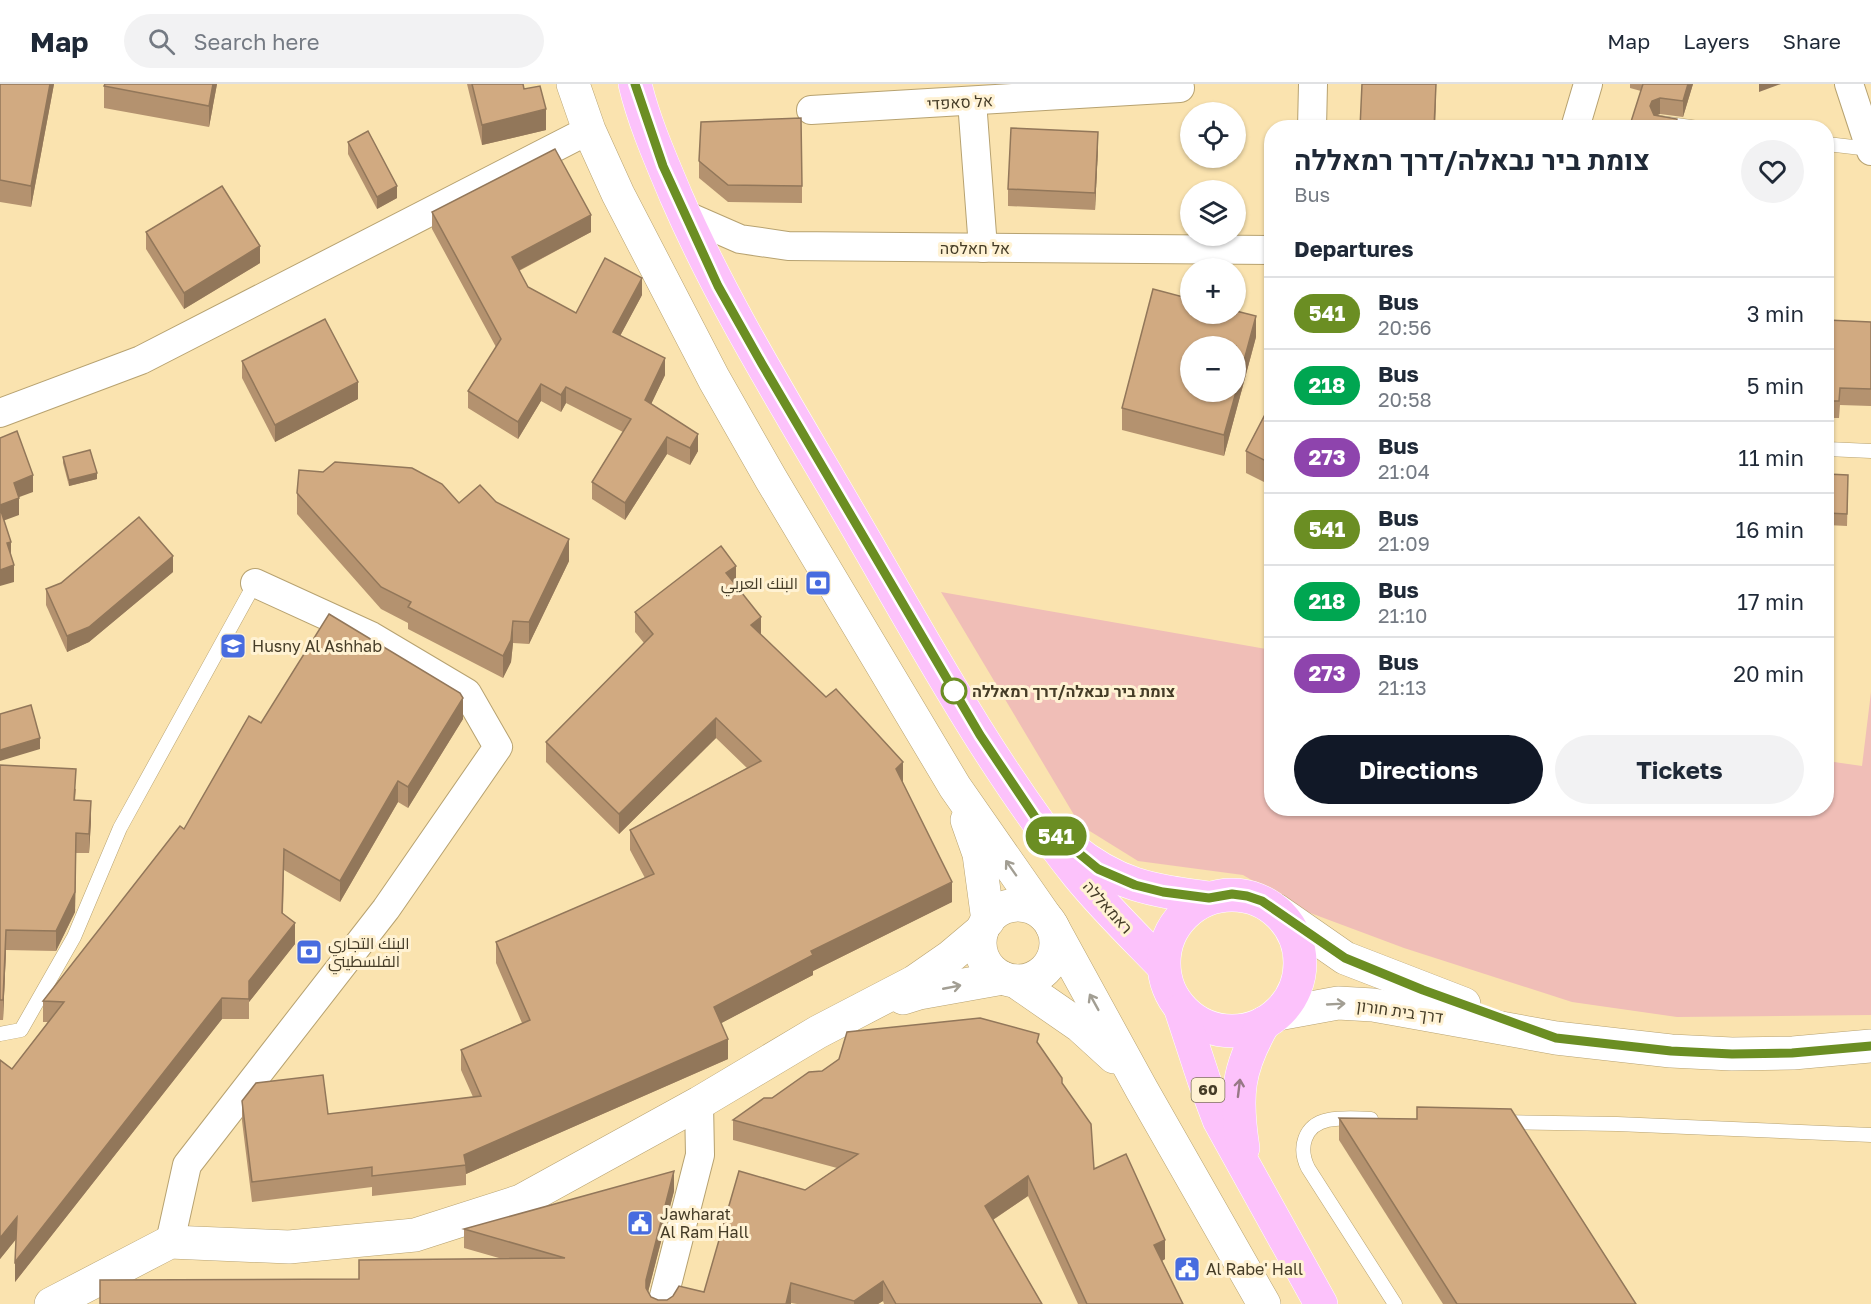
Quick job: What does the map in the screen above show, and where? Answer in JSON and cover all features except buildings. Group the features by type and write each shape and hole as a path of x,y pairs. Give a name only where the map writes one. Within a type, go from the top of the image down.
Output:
{"highway":[{"name":"ראמאללה","path":"635,84 663,166 718,286 980,735 1035,817 1102,902 1163,966"},
{"name":"ראמאללה","path":"1035,817 1098,869 1135,885 1163,892 1209,898"},
{"name":"60","path":"1246,1167 1239,1120 1238,1094 1242,1068 1252,1044 1293,995 1301,973 1300,950 1292,927 1276,910 1262,901 1232,894 1209,898 1190,908 1175,924 1166,944 1163,966 1166,982 1181,1010 1219,1119 1320,1304"},
{"name":"60","path":"1181,1010 1199,1023 1220,1031 1243,1031 1271,1019"}],"street":[{"path":"573,84 589,130 618,194 714,379 771,479 956,787 1049,921 1264,1304"},
{"path":"1312,120 1313,84"},
{"path":"1577,120 1588,84"},
{"path":"1849,84 1871,150"},
{"name":"אל סאפדי","path":"811,110 1180,88"},
{"path":"972,101 983,248"},
{"path":"0,413 141,360 589,130"},
{"name":"אל חאלסה","path":"685,215 740,239 788,246 1264,250"},
{"path":"170,1242 187,1165 386,909 498,747 466,693 371,636 255,583"},
{"path":"956,787 979,854 985,925 980,942 987,966 1080,1026 1113,1056 1142,1090"},
{"path":"51,1304 170,1242 289,1247 415,1235 521,1201 699,1103 818,1032 914,982 950,957 998,910 1023,905 1034,909 1049,921 1056,938 1055,951 1051,962 1043,972 1032,978 1009,979 918,993 859,1013 818,1032"},
{"name":"דרך בית חורון","path":"1276,910 1345,958 1423,990 1556,1038"},
{"name":"דרך בית חורון","path":"1271,1019 1338,1003 1373,1005 1556,1038 1671,1051 1732,1054 1792,1053 1871,1046"},
{"path":"662,1304 700,1155 699,1103"}],"lane":[{"path":"1834,145 1871,150"},
{"path":"1834,448 1871,451"},
{"path":"0,1034 21,1030 74,937 120,828 255,583"},
{"path":"1380,1119 1344,1118 1323,1121 1307,1133 1302,1149 1308,1168 1395,1304"},
{"path":"1487,1121 1871,1135"}],"shaded area":[{"path":"941,592 1264,649 1264,816 1834,816 1834,762 1862,766 1871,692 1871,1015 1677,1017 1572,1002 1404,948 1305,911 1243,875 1138,861 1080,825"}],"bus line":[{"name":"541","path":"635,84 663,166 685,215 718,286 762,364 980,735 1035,817 1071,849 1098,869 1135,885 1163,892 1209,898 1232,894 1262,901 1345,958 1423,990 1556,1038 1671,1051 1732,1054 1792,1053 1871,1046"}],"place":[{"name":"البنك العربي","path":"818,583"},
{"name":"Husny Al Ashhab","path":"233,646"},
{"name":"צומת ביר נבאלה/דרך רמאללה","path":"954,691"},
{"name":"البنك التجاري الفلسطيني","path":"309,952"},
{"name":"Jawharat Al Ram Hall","path":"640,1223"},
{"name":"Al Rabe' Hall","path":"1187,1269"}]}
